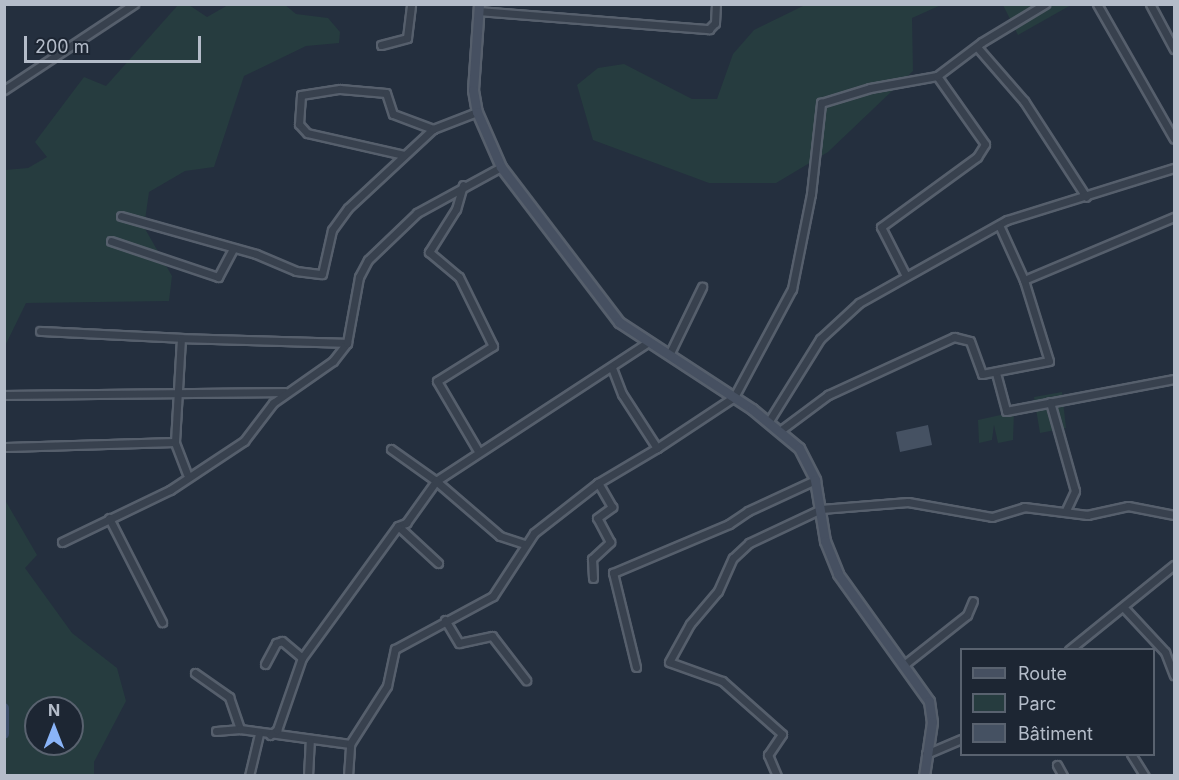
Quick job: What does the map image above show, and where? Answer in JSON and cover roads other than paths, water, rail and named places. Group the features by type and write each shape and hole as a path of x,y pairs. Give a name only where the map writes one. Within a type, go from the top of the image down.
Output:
{"street":[{"path":"4,90 134,4"},
{"path":"381,45 407,38 411,4"},
{"path":"716,4 715,23 709,29 479,8 473,74 477,112 501,167 611,315 647,343 769,421 781,430 803,454 815,480 825,540 838,574 905,664 931,709 924,776"},
{"path":"348,776 350,744 387,686 392,652 408,638 493,596 524,544 598,483 657,448 734,397 792,289 812,194 821,104 870,88 937,76 977,47 1045,4"},
{"path":"1098,4 1174,139"},
{"path":"1150,4 1174,48"},
{"path":"977,47 1024,101 1086,197"},
{"path":"906,276 881,226 977,157 985,144 937,76"},
{"path":"405,155 307,133 299,124 301,95 340,88 386,93 393,114 433,129"},
{"path":"121,216 233,249 296,272 322,274 332,230 348,208 433,129 477,112"},
{"path":"62,542 170,490 187,474 244,441 285,392 333,361 347,343 359,277 368,260 417,213 463,185 501,167"},
{"path":"769,421 836,320 906,276 999,225 1174,168"},
{"path":"463,185 456,209 429,252 459,277 493,346 436,381 478,451"},
{"path":"1024,280 1174,218"},
{"path":"781,430 828,395 954,337 970,341 979,373 996,373 1049,361 1024,280 999,225"},
{"path":"111,241 218,277 233,249"},
{"path":"669,355 702,287"},
{"path":"40,331 347,343"},
{"path":"181,338 175,442 187,474"},
{"path":"270,735 277,730 302,658 399,526 406,523 436,481 478,451 612,369 647,343"},
{"path":"612,369 622,394 657,448"},
{"path":"996,373 1005,411 1174,379"},
{"path":"6,395 285,392"},
{"path":"1050,402 1075,491 1066,510"},
{"path":"6,447 175,442"},
{"path":"391,449 436,481 500,536 524,544"},
{"path":"636,667 613,573 729,524 748,511 815,480"},
{"path":"593,578 592,559 610,542 597,518 612,507 598,483"},
{"path":"777,776 768,754 782,734 722,681 673,665 668,656 718,591 740,550 778,526 821,509 908,502 992,517 1024,507 1066,510 1087,515 1148,507 1174,515"},
{"path":"109,518 162,622"},
{"path":"399,526 438,563"},
{"path":"1072,648 1125,609 1174,565"},
{"path":"905,664 967,615 974,601"},
{"path":"1125,609 1165,652 1174,675"},
{"path":"445,620 459,643 485,636 495,639 526,680"},
{"path":"265,664 276,643 282,641 302,658"},
{"path":"195,673 229,697 240,729"},
{"path":"216,731 240,729 310,741 350,744"},
{"path":"249,776 259,734"},
{"path":"926,754 960,740"},
{"path":"308,776 310,741"},
{"path":"1132,756 1145,776"},
{"path":"1057,765 1062,776"}],"waterway":[{"path":"4,708 4,734"}]}
